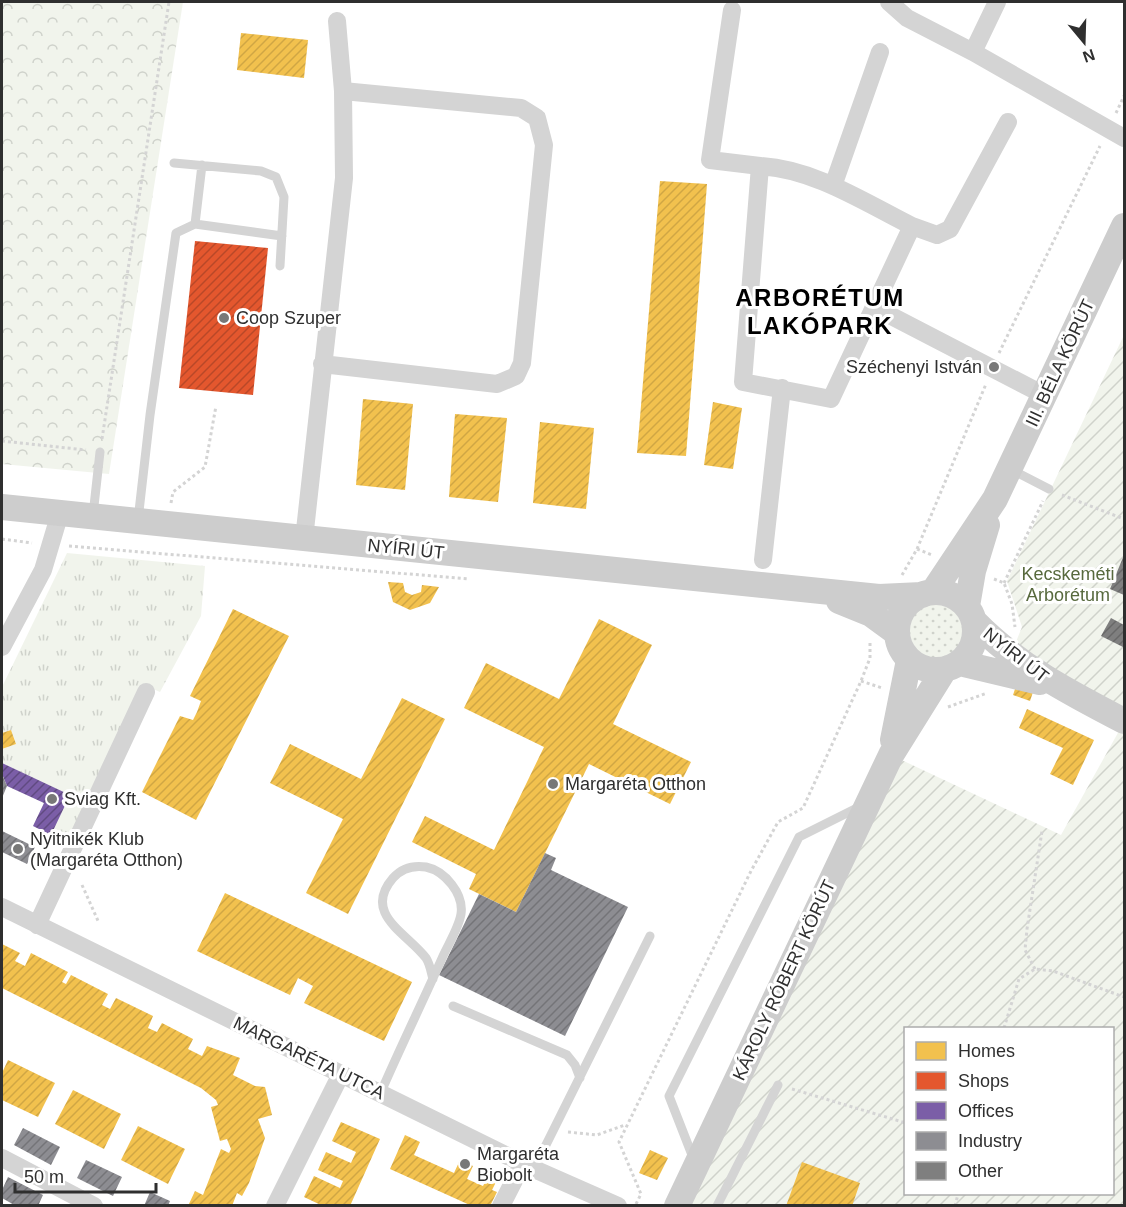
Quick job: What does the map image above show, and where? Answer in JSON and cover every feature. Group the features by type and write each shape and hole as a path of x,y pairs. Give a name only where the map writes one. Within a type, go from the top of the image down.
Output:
{"street":[{"path":"889,2 907,18 973,52 1125,138"},
{"path":"973,52 997,2"},
{"path":"732,10 710,160 785,167 833,186 912,226 938,235 950,229 1008,122"},
{"path":"304,539 344,178 343,91 337,21"},
{"path":"833,186 880,52"},
{"path":"322,364 497,384 516,376 522,363 544,145 540,123 533,114 521,108 343,91"},
{"path":"760,166 743,382 831,399 912,226"},
{"name":"III. BÉLA KÖRÚT","path":"927,593 995,499 1125,226"},
{"path":"874,307 1044,395"},
{"path":"763,560 782,388"},
{"name":"III. BÉLA KÖRÚT","path":"971,614 973,571 995,499"},
{"name":"NYÍRI ÚT","path":"2,507 879,597 927,593"},
{"path":"2,647 43,570 60,513"},
{"name":"NYÍRI ÚT","path":"811,590 871,614 897,633"},
{"path":"927,593 958,598 971,614 974,645 952,667 920,667 909,660 903,652 897,633 903,610 927,593"},
{"name":"NYÍRI ÚT","path":"971,614 1007,652 1058,687 1125,720"},
{"name":"KÁROLY RÓBERT KÖRÚT","path":"891,755 909,660"},
{"name":"NYÍRI ÚT","path":"952,667 1058,687"},
{"name":"KÁROLY RÓBERT KÖRÚT","path":"677,1206 891,755 952,667"},
{"path":"37,925 146,692"},
{"name":"MARGARÉTA UTCA","path":"2,907 381,1092 528,1167 618,1206"},
{"path":"274,1206 341,1074"},
{"path":"2,1158 94,1206"},
{"path":"501,1206 528,1167"}],"lane":[{"path":"174,163 261,171 276,177 284,196 280,267"},
{"path":"195,224 202,165"},
{"path":"138,522 150,415 176,233 195,224 282,236"},
{"path":"93,517 100,452"},
{"path":"1010,469 1050,490"},
{"path":"696,1165 669,1096 799,837 868,803"},
{"path":"381,1092 433,979 461,914 460,896 441,875 428,868 412,866 395,875 382,891 382,905 399,932 427,959 433,979"},
{"path":"528,1167 554,1129 650,936"},
{"path":"453,1005 567,1055 575,1065 580,1078"},
{"path":"717,1206 778,1085"}],"path":[{"path":"2,441 100,452 169,2"},
{"path":"917,549 993,367 1125,96"},
{"path":"161,554 173,492 205,467 216,406"},
{"path":"1004,583 1050,490 1125,519"},
{"path":"2,539 475,579"},
{"path":"636,1206 641,1194 618,1142 767,841 778,822 803,808 870,658 869,637"},
{"path":"1035,969 1025,950 1042,831"},
{"path":"82,885 99,923"},
{"path":"1005,1027 1019,979 1035,969 1053,971 1125,997"},
{"path":"778,1085 904,1122"},
{"path":"554,1129 597,1135 627,1124"}],"green space":[{"path":"2,2 183,2 109,474 2,464"},
{"name":"Kecskeméti Arborétum","path":"1124,335 1124,714 1013,649 1022,627 1007,581"},
{"path":"67,553 205,566 201,616 160,692 144,685 69,843 51,835 69,795 2,763 2,749 16,744 11,730 2,733 2,687"},
{"path":"931,601 943,601 954,606 962,614 967,631 965,643 954,656 943,661 931,661 920,656 912,648 907,637 907,625 912,614 920,606"},
{"path":"1124,722 1124,1205 677,1206 891,755 1061,835"}],"building: Homes":[{"path":"241,33 308,40 304,78 237,70"},
{"path":"660,181 707,184 686,456 637,453"},
{"path":"363,399 413,404 405,490 356,485"},
{"path":"713,402 742,408 733,469 704,465"},
{"path":"455,414 507,418 498,502 449,497"},
{"path":"540,422 594,428 586,509 533,503"},
{"path":"388,582 403,583 405,592 412,595 421,592 422,585 439,587 430,603 410,610 393,602"},
{"path":"233,609 289,636 196,820 142,792 180,716 193,720 197,712 201,701 190,696"},
{"name":"Margaréta Otthon","path":"599,619 652,645 613,724 691,762 670,804 589,764 516,912 469,889 476,874 412,842 425,816 494,850 544,747 464,708 486,663 559,699"},
{"path":"1016,686 1033,692 1030,701 1013,695"},
{"path":"402,698 445,719 348,914 306,893 343,819 270,783 290,744 361,779"},
{"path":"1027,709 1094,740 1073,785 1050,774 1063,748 1019,728"},
{"path":"11,730 16,744 2,749 2,733"},
{"path":"225,893 412,982 384,1041 304,1003 313,986 298,978 290,995 197,951"},
{"path":"2,944 20,953 15,961 25,966 31,953 68,972 62,982 66,984 71,975 108,994 102,1005 110,1009 116,998 153,1016 148,1028 157,1032 162,1023 193,1039 188,1049 202,1056 207,1046 240,1058 233,1075 255,1086 265,1087 272,1115 258,1119 265,1138 249,1183 242,1196 237,1193 232,1206 188,1206 195,1191 203,1195 221,1149 229,1153 231,1149 227,1139 220,1141 211,1107 218,1105 216,1100 201,1088 2,988"},
{"path":"8,1060 55,1083 38,1117 2,1100 2,1073"},
{"path":"73,1090 121,1114 104,1149 55,1124"},
{"path":"341,1122 380,1139 350,1206 323,1206 304,1197 314,1176 340,1188 343,1181 318,1170 326,1152 351,1163 356,1152 332,1141"},
{"path":"138,1126 185,1149 168,1184 121,1160"},
{"path":"405,1135 420,1142 414,1155 454,1173 460,1160 473,1166 467,1179 483,1186 489,1174 498,1178 492,1190 497,1192 490,1206 472,1206 390,1169"},
{"path":"650,1150 668,1158 657,1180 639,1173"},
{"path":"802,1162 860,1183 852,1206 786,1206"}],"building: Shops":[{"name":"Coop Szuper","path":"195,241 268,248 253,395 179,388"}],"building: Offices":[{"name":"Sviag Kft.","path":"2,763 70,795 51,835 33,826 44,803 7,786 2,774"}],"building: Industry":[{"name":"Nyitnikék Klub (Margaréta Otthon)","path":"2,774 7,786 2,798"},
{"name":"Nyitnikék Klub (Margaréta Otthon)","path":"2,831 35,847 27,864 2,852"},
{"path":"545,853 556,858 551,870 628,907 565,1036 439,975 479,894 516,912"},
{"path":"23,1128 60,1147 51,1165 14,1145"},
{"path":"86,1160 122,1177 113,1196 77,1178"},
{"path":"8,1177 43,1195 38,1206 16,1206 2,1198 2,1190"},
{"path":"150,1192 170,1201 168,1206 144,1206"}],"building: Other":[{"path":"1124,555 1124,595 1110,589"},
{"path":"1111,618 1124,625 1123,647 1101,636"}],"place":[{"name":"Coop Szuper","path":"224,318"},
{"name":"Széchenyi István","path":"994,367"},
{"name":"Margaréta Otthon","path":"553,784"},
{"name":"Sviag Kft.","path":"52,799"},
{"name":"Nyitnikék Klub (Margaréta Otthon)","path":"18,849"},
{"name":"Margaréta Biobolt","path":"465,1164"}],"district":[{"name":"ARBORÉTUM LAKÓPARK","path":"820,311"}]}
